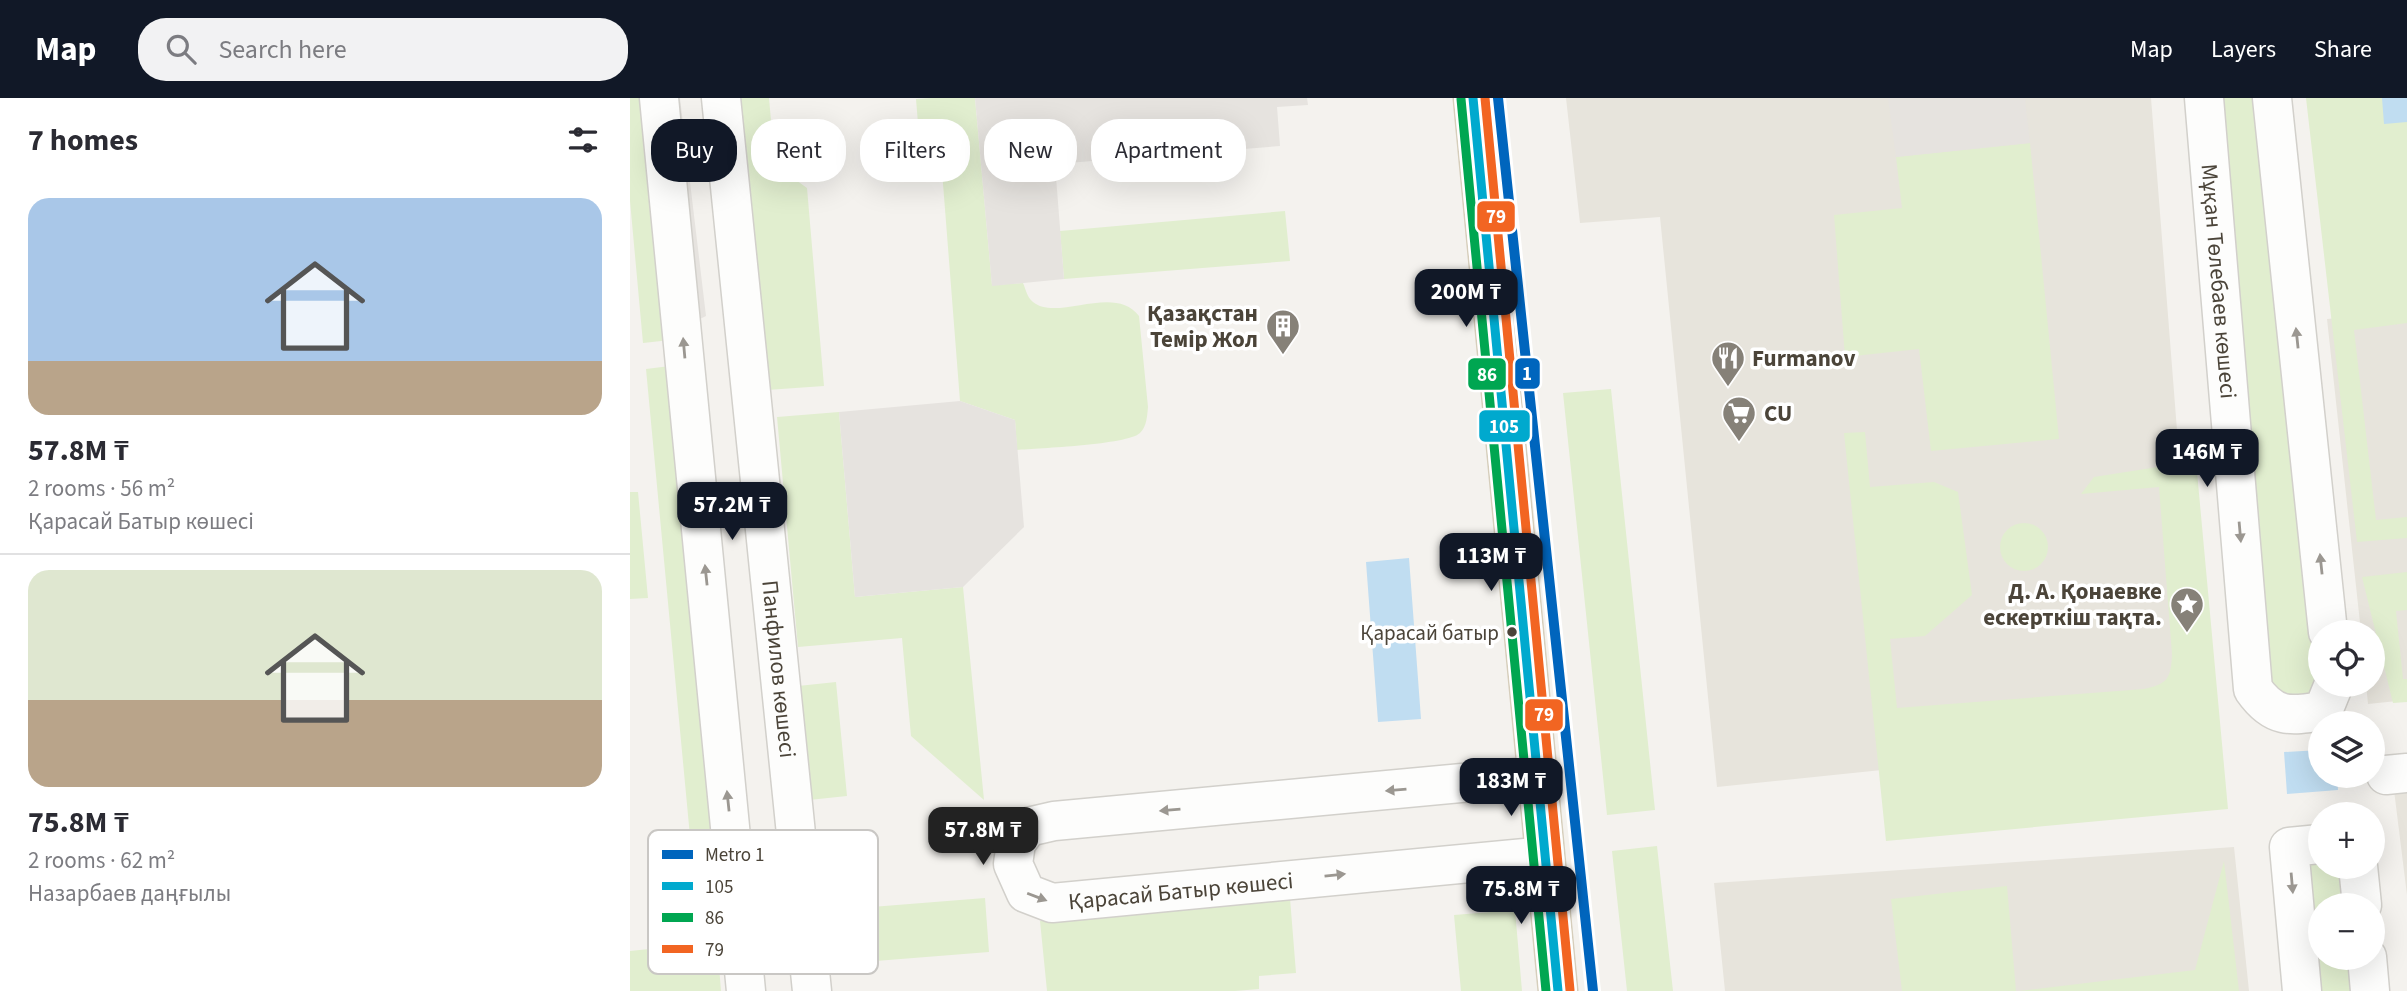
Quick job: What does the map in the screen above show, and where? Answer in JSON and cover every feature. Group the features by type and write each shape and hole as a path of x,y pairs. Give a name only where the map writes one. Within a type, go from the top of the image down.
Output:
{"main road":[{"path":"1473,98 1558,991"}],"street":[{"path":"659,98 730,830"},
{"name":"Панфилов көшесі","path":"721,98 796,830"},
{"name":"Мұқан Төлебаев көшесі","path":"2204,98 2253,689 2264,706 2288,716 2323,711 2329,697"},
{"path":"2272,98 2327,620"},
{"name":"Қарасай Батыр көшесі","path":"1538,776 1054,821 1028,827 1016,843 1013,864 1026,893 1052,903 1544,856"},
{"path":"2302,991 2289,847 2308,845"},
{"path":"2368,970 2370,991"}],"shaded area":[{"path":"659,98 680,98 683,119 661,119"},
{"path":"975,98 1307,98 1308,105 1277,107 1280,146 1246,149 1246,119 1091,119 1091,161 1077,162 1077,119 984,119 984,182 1056,182 1064,279 992,286"},
{"path":"1566,98 2151,98 2201,737 1717,787 1660,217 1580,223"},
{"path":"1888,98 2025,98 2030,143 1896,157"},
{"path":"667,182 690,182 706,316 682,328"},
{"path":"2407,312 2407,700 2368,704 2367,697 2385,697 2385,620 2360,620 2327,319"},
{"path":"960,401 1015,420 1024,527 963,587 855,597 839,412"},
{"path":"2407,781 2407,895 2393,782"},
{"path":"2234,847 2249,991 1725,991 1714,883"}],"green space":[{"path":"630,98 646,98 651,182 654,182 670,340 643,343 630,201"},
{"path":"736,98 769,98 771,119 751,119 751,182 799,182 807,188 824,386 767,390"},
{"path":"975,98 992,285 1023,283 1031,300 1043,307 1116,303 1129,307 1139,316 1148,407 1145,424 1140,433 1101,443 1017,450 1015,420 960,401 943,182 970,182 970,119 918,119 916,99"},
{"path":"2215,98 2264,98 2319,620 2308,620 2308,697 2319,697 2283,703 2266,683"},
{"path":"2306,98 2407,98 2407,323 2354,330 2376,520 2407,517 2407,538 2357,542"},
{"path":"2030,143 2059,439 1931,451 1919,349 1845,357 1834,215 1902,208 1896,157"},
{"path":"1285,211 1290,261 1064,279 1060,231"},
{"path":"670,366 716,830 689,830 646,369"},
{"path":"1611,389 1655,810 1607,815 1563,393"},
{"path":"839,412 855,597 963,587 984,800 911,736 902,638 798,647 777,417"},
{"path":"1865,432 1870,487 1934,482 1958,492 1972,595 1925,636 1890,639 1897,708 2144,689 2167,679 2172,654 2159,487 2081,494 2094,477 2196,461 2228,809 1886,841 1844,433"},
{"path":"630,492 638,492 648,598 630,599"},
{"path":"2024,523 2041,530 2048,547 2041,564 2024,571 2007,564 2000,547 2007,530"},
{"path":"2407,572 2407,610 2396,611 2403,679 2407,679 2407,702 2393,703 2385,670 2385,620 2373,620 2362,577"},
{"path":"836,682 847,796 809,800 798,686"},
{"path":"1657,846 1673,991 1627,991 1612,851"},
{"path":"2224,861 2239,991 2019,991 2195,970"},
{"path":"2308,861 2308,879 2359,879 2361,893 2308,893 2308,970 2368,970 2370,991 2302,991 2290,862"},
{"path":"2007,886 2016,991 1902,991 1891,899"},
{"path":"985,898 989,952 878,961 878,906"},
{"path":"1290,898 1296,973 1259,976 1259,989 1047,991 1040,921"},
{"path":"1515,910 1522,991 1461,991 1454,915"},
{"path":"648,949 648,974 720,974 721,991 630,991 630,951"}],"water":[{"path":"2382,98 2407,98 2407,122 2384,124"},
{"path":"1409,558 1421,719 1378,722 1366,562"},
{"path":"2308,751 2308,788 2338,790 2287,794 2284,752"}],"metro line":[{"name":"1","path":"1498,98 1593,991"}],"transit line":[{"name":"105","path":"1473,98 1558,991"},
{"name":"79","path":"1485,98 1570,990"},
{"name":"86","path":"1461,99 1546,991"}],"place":[{"name":"Қазақстан Темір Жол","path":"1283,356"},
{"name":"Furmanov","path":"1728,388"},
{"name":"CU","path":"1739,443"},
{"name":"Қарасай батыр","path":"1512,632"},
{"name":"Д. А. Қонаевке ескерткіш тақта.","path":"2187,634"}]}
